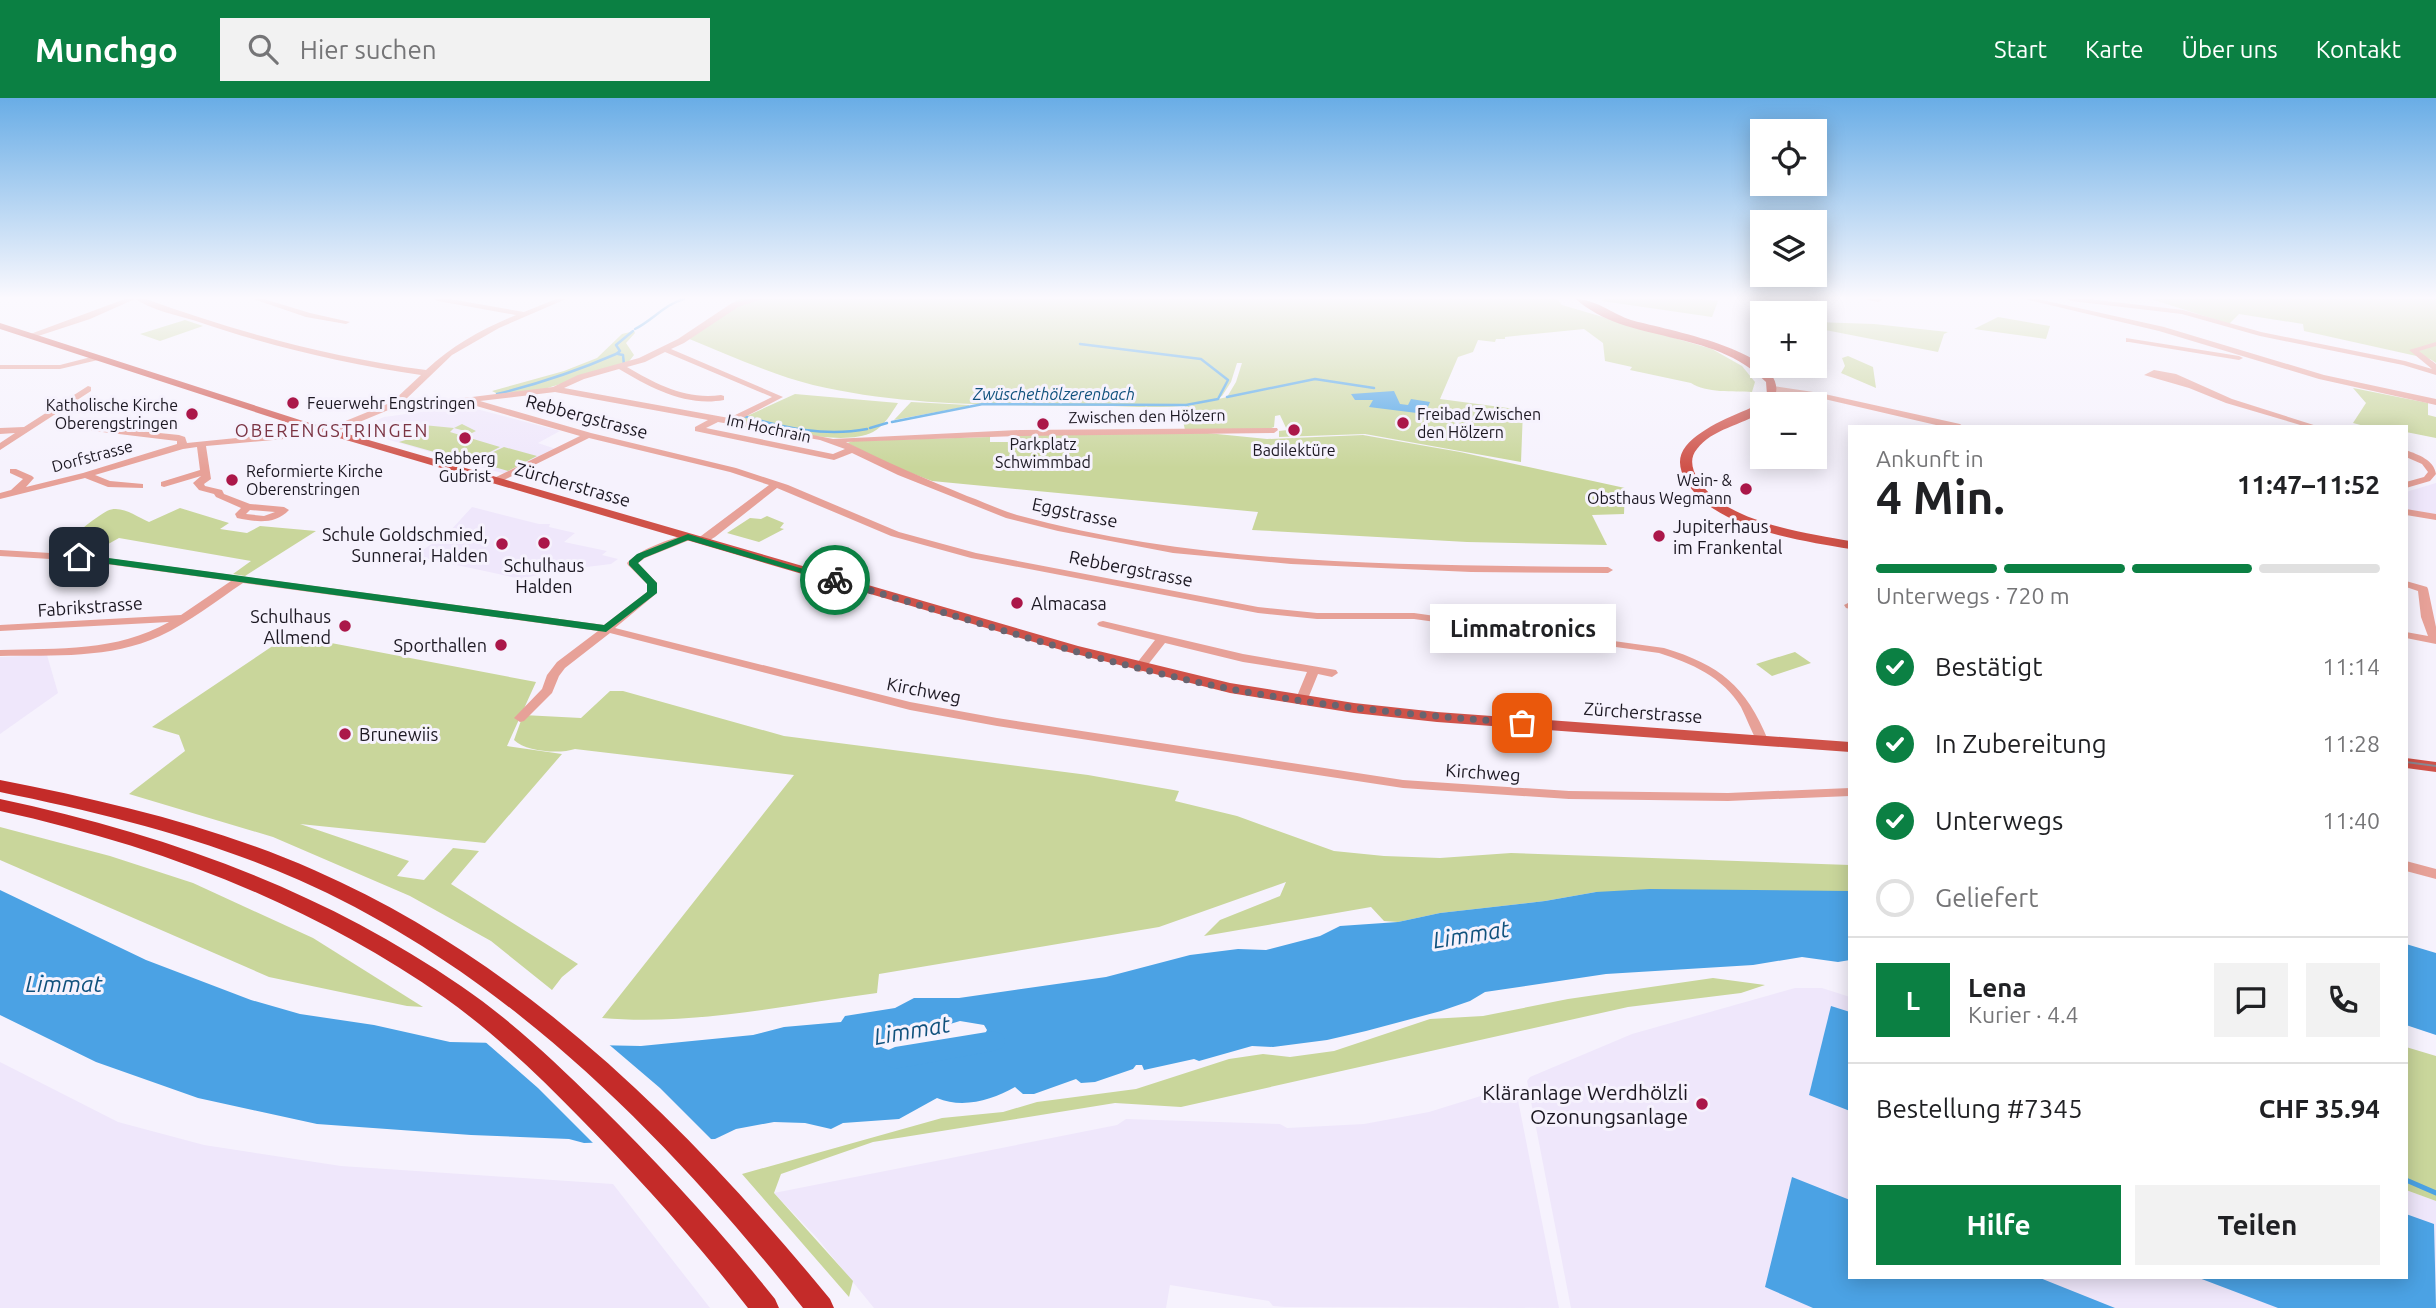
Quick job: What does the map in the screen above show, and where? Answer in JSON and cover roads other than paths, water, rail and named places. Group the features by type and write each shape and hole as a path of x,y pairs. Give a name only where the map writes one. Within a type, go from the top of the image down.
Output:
{"highway":[{"path":"0,786 137,816 263,858 373,907 416,931 509,993 565,1037 649,1114 723,1194 820,1308"},
{"path":"0,805 107,830 190,855 336,921 454,993 534,1058 655,1179 765,1308"}],"main road":[{"name":"Zürcherstrasse","path":"87,355 299,424 328,432 347,431 495,481 1139,668 1301,701 1437,717 1848,747"},
{"path":"1736,355 1759,369 1771,381 1772,392"},
{"path":"1750,413 1704,437 1691,447 1686,464 1692,481 1713,502 1742,517 1795,534 1848,545"},
{"path":"2408,763 2436,767"}],"street":[{"path":"323,355 428,373"},
{"path":"347,431 397,403 446,355"},
{"path":"397,403 440,404 555,389 581,377 621,367 650,355"},
{"path":"681,355 779,397 728,422"},
{"path":"2218,355 2232,358 2245,355"},
{"path":"2249,355 2342,382 2436,402"},
{"path":"2371,355 2435,370"},
{"path":"2419,355 2435,370"},
{"path":"0,367 60,367 95,358"},
{"path":"621,367 644,380 694,399 721,398"},
{"path":"2192,386 2229,401 2309,425"},
{"path":"0,447 88,389"},
{"name":"Eggstrasse","path":"555,389 605,396 831,440 901,473 1010,516 1173,550 1291,561 1518,570 1608,570"},
{"path":"1773,389 1809,393 1950,425"},
{"name":"Rebbergstrasse","path":"475,400 486,407 588,435 733,470 776,484 895,534 933,545 1183,597 1287,613 1414,616 1669,653 1700,663 1730,684 1768,740"},
{"name":"Dorfstrasse","path":"0,496 86,475 182,446 280,438 296,440 328,432 397,403"},
{"name":"Im Hochrain","path":"716,419 698,429 834,457 853,450"},
{"path":"280,438 295,432 299,424"},
{"path":"94,428 179,438 182,439 182,446"},
{"path":"0,431 27,430"},
{"name":"Zwischen den Hölzern","path":"831,440 1020,433 1274,430"},
{"path":"495,481 588,435"},
{"path":"201,445 206,479 198,483 202,488 219,492 219,495 248,507"},
{"path":"2408,454 2425,462 2433,472 2427,479 2408,484"},
{"path":"13,471 29,478 15,492"},
{"path":"164,484 205,472"},
{"path":"86,475 108,484 140,486"},
{"path":"520,719 548,690 553,674 561,665 652,593 652,583 632,563 641,556 694,539 727,524 750,502 776,484"},
{"path":"2408,512 2436,517"},
{"name":"Kirchweg","path":"0,553 70,556 607,629 909,705 997,722 1403,784 1569,795 1728,797 1848,792"},
{"path":"0,653 120,646 156,633 241,579"},
{"path":"2408,585 2423,589 2427,617 2435,641"},
{"name":"Fabrikstrasse","path":"0,628 182,618"},
{"path":"1103,624 1243,658 1332,673"},
{"path":"2408,635 2435,641"},
{"path":"1139,668 1161,640"},
{"path":"1301,701 1314,669"},
{"path":"2408,867 2436,874"}],"water":[{"path":"1394,391 1400,404 1408,405 1411,399 1430,402 1425,414 1369,407 1373,400 1355,400 1351,394"},
{"name":"Limmat","path":"1650,889 1848,891 1848,960 1838,962 1802,957 1753,965 1606,974 1485,992 1470,1001 1441,1011 1327,1040 1273,1047 1252,1046 1199,1061 1194,1059 1144,1070 1142,1065 1136,1065 1133,1069 1095,1082 1081,1083 1076,1079 1034,1094 1023,1094 1015,1087 977,1102 957,1103 937,1098 899,1119 843,1123 831,1129 805,1123 774,1122 736,1129 715,1139 584,1143 569,1139 317,1124 198,1098 96,1062 0,1015 0,890 146,960 251,1000 300,1014 374,1025 450,1042 641,1046 753,1035 784,1027 841,1022 845,1016 895,1008 914,998 959,998 1106,977 1190,955 1238,949 1266,950 1320,936 1340,926 1398,922 1440,913 1545,901 1596,892","holes":["960,1021 984,1025 987,1030 980,1039 954,1050 905,1053 881,1047 923,1029 927,1031"]},
{"path":"2408,945 2436,953 2436,1035 2408,1026"},
{"path":"1831,1006 1848,1011 1848,1110 1809,1095"},
{"path":"1792,1177 1848,1199 1848,1279 2042,1279 2115,1308 1813,1308 1765,1287"},
{"path":"2408,1215 2434,1224 2436,1308 2278,1308 2202,1279 2408,1279"}],"waterway":[{"path":"497,394 557,377 612,355"},
{"name":"Zwüschethölzerenbach","path":"623,355 624,365"},
{"name":"Zwüschethölzerenbach","path":"892,422 983,404 1186,405 1218,399 1228,380 1201,359 1172,355"},
{"name":"Zwüschethölzerenbach","path":"1227,397 1315,379 1374,388"},
{"name":"Zwüschethölzerenbach","path":"744,416 821,432 867,429"},
{"name":"Zwüschethölzerenbach","path":"870,428 887,423"},
{"name":"Limmat","path":"895,1058 993,1041"},
{"path":"2408,1181 2436,1193"}],"tram line":[{"path":"2408,762 2436,766"}],"place":[{"name":"Feuerwehr Engstringen","path":"293,403"},
{"name":"Katholische Kirche Oberengstringen","path":"192,414"},
{"name":"Freibad Zwischen den Hölzern","path":"1403,423"},
{"name":"Parkplatz Schwimmbad","path":"1043,424"},
{"name":"Badilektüre","path":"1294,430"},
{"name":"Rebberg Gubrist","path":"465,438"},
{"name":"Reformierte Kirche Oberenstringen","path":"232,480"},
{"name":"Wein- & Obsthaus Wegmann","path":"1746,489"},
{"name":"Jupiterhaus im Frankental","path":"1659,536"},
{"name":"Schulhaus Halden","path":"544,543"},
{"name":"Schule Goldschmied, Sunnerai, Halden","path":"502,544"},
{"name":"Almacasa","path":"1017,603"},
{"name":"Schulhaus Allmend","path":"345,626"},
{"name":"Sporthallen","path":"501,645"},
{"name":"Limmatronics","path":"1522,723"},
{"name":"Brunewiis","path":"345,734"},
{"name":"Kläranlage Werdhölzli Ozonungsanlage","path":"1702,1104"}],"district":[{"name":"OBERENGSTRINGEN","path":"332,430"}]}
